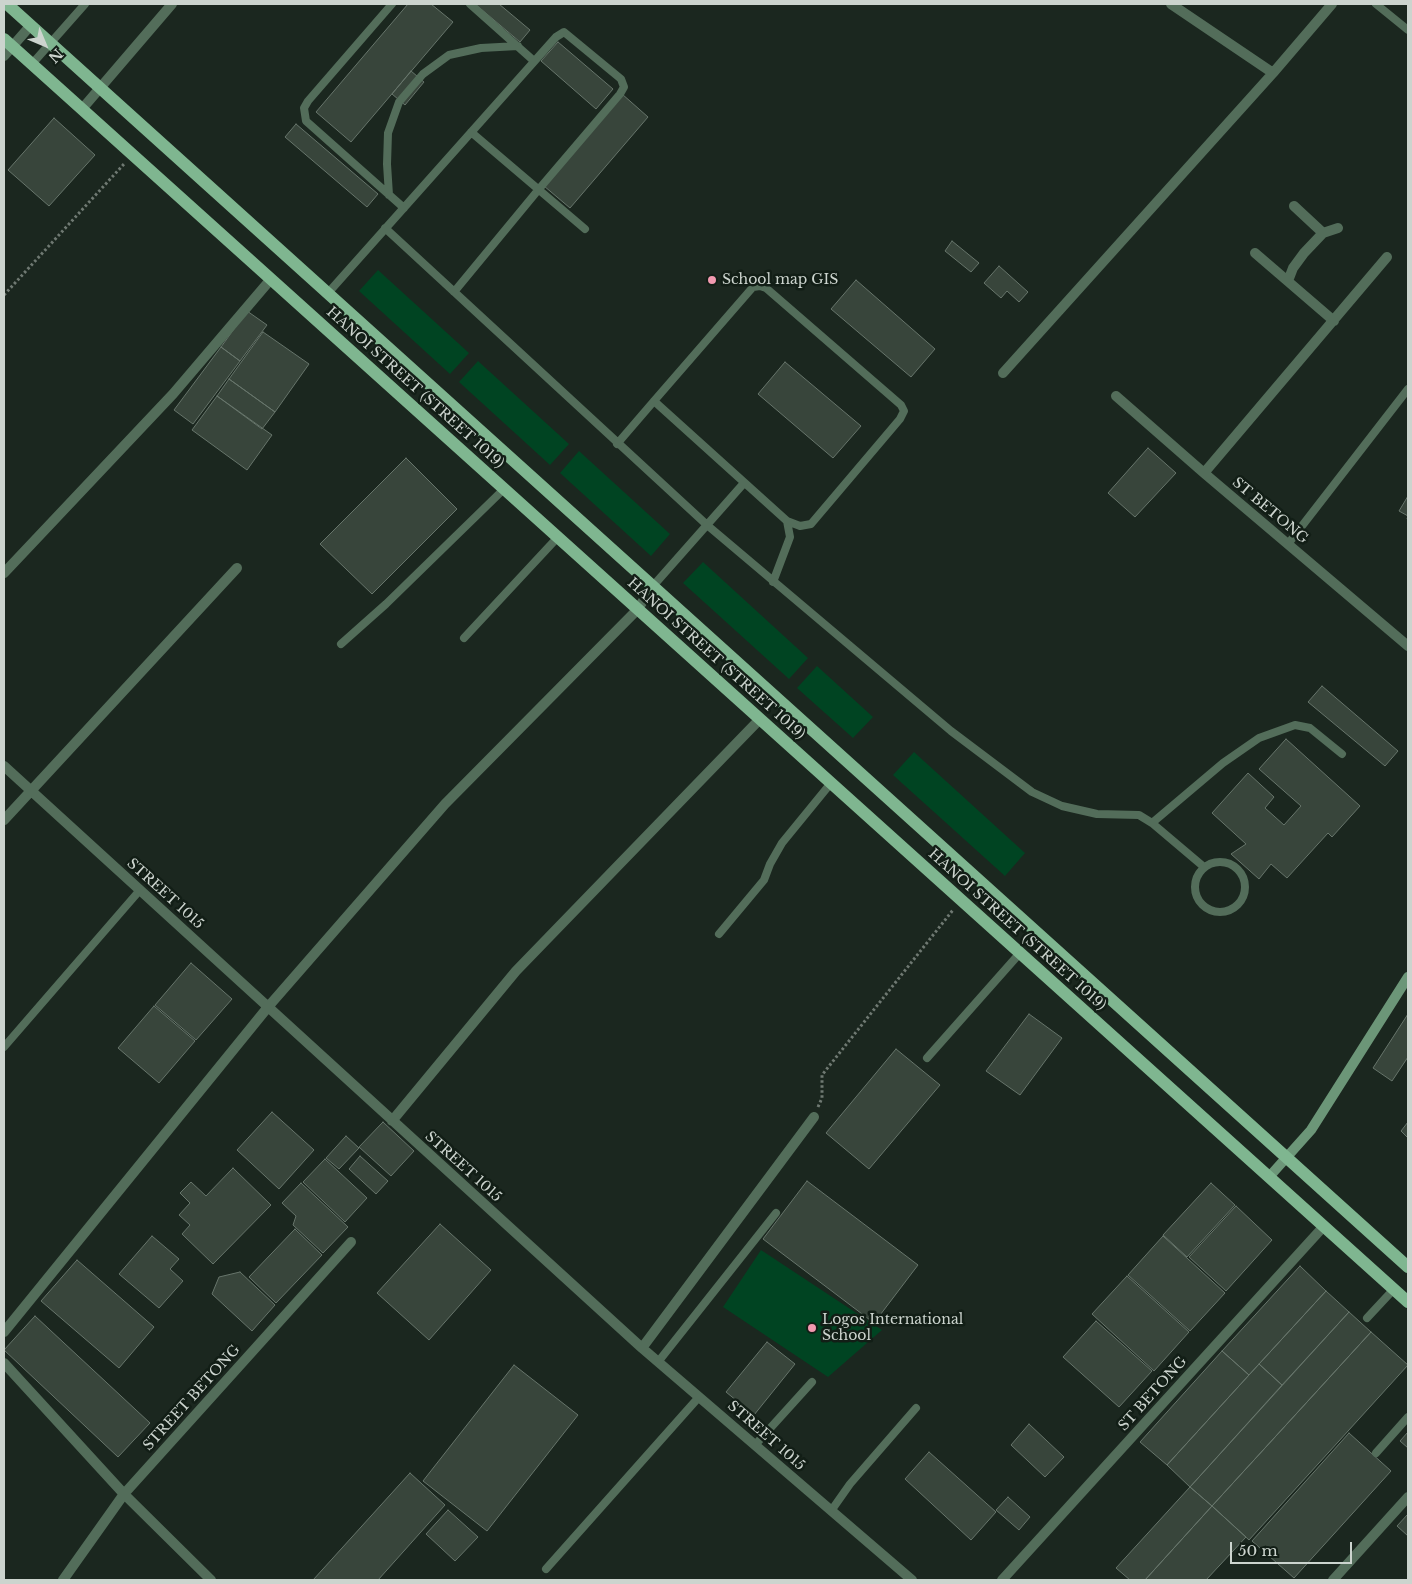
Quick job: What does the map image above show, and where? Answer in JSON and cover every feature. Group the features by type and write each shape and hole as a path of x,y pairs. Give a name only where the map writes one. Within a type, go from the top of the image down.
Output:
{"main road":[{"name":"HANOI STREET (STREET 1019)","path":"7,4 1408,1267"},
{"name":"HANOI STREET (STREET 1019)","path":"7,47 32,64 133,154 637,610 832,783 1408,1302"},
{"path":"1269,1177 1311,1130 1408,977"}],"street":[{"path":"82,109 172,4"},
{"path":"1171,4 1272,73"},
{"path":"1003,373 1332,4"},
{"path":"7,47 31,25"},
{"path":"1294,206 1323,233"},
{"path":"1288,281 1293,268 1323,233 1338,228"},
{"path":"1255,253 1334,321"},
{"path":"1204,473 1387,257"},
{"path":"4,573 173,394 271,280"},
{"name":"ST BETONG","path":"1116,396 1408,646"},
{"path":"4,820 237,568"},
{"path":"4,1332 268,1007 445,804 637,610 653,586"},
{"path":"392,1120 516,972 760,719"},
{"name":"STREET 1015","path":"4,766 642,1348 912,1580"},
{"path":"642,1348 814,1117"},
{"name":"ST BETONG","path":"1002,1580 1324,1226"},
{"name":"STREET BETONG","path":"64,1580 124,1494 351,1242"},
{"path":"4,1363 124,1494 211,1580"},
{"path":"1333,1580 1408,1497"}],"lane":[{"path":"32,64 85,4"},
{"path":"392,4 304,108 306,121 404,208"},
{"path":"470,4 534,61"},
{"path":"1376,4 1408,30"},
{"path":"328,293 534,61 556,37 564,32 621,79 624,87 454,292"},
{"path":"390,195 387,164 388,133 399,102 423,74 449,54 481,48 518,46"},
{"path":"471,132 585,229"},
{"path":"385,228 706,525 951,731 1032,792 1062,806 1097,814 1139,815 1152,823 1204,867"},
{"path":"617,444 654,400 753,287 760,286 766,288 901,405 904,412 810,524 800,526 787,521 654,400"},
{"path":"1288,544 1408,389"},
{"path":"653,586 744,483"},
{"path":"341,644 386,604 504,489"},
{"path":"773,582 790,536 787,521"},
{"path":"464,638 558,537"},
{"path":"1152,823 1223,763 1259,738 1295,725 1310,728 1342,754"},
{"path":"719,934 764,880 770,864 782,843 832,783"},
{"path":"1227,862 1240,871 1246,887 1241,902 1227,912 1218,913 1202,906 1197,899 1195,882 1198,874 1204,867 1211,863 1227,862"},
{"path":"4,1046 140,890"},
{"path":"927,1058 1020,953"},
{"path":"658,1362 776,1213"},
{"path":"1367,1318 1394,1289"},
{"path":"754,1445 812,1382"},
{"path":"546,1569 699,1397"},
{"path":"832,1511 850,1484 916,1408"},
{"path":"1376,1452 1408,1417"}],"path":[{"path":"4,294 133,154"},
{"path":"814,1117 822,1098 822,1075 961,900"}],"green space":[{"path":"378,270 469,353 450,374 359,291"},
{"path":"478,361 569,444 550,465 459,382"},
{"path":"579,451 670,534 651,556 560,473"},
{"path":"703,562 808,658 789,679 683,583"},
{"path":"817,666 873,717 853,738 797,688"},
{"path":"914,752 1025,853 1005,876 893,775"},
{"path":"761,1250 882,1330 828,1377 723,1307"}],"building":[{"path":"408,4 431,4 453,22 351,142 316,112"},
{"path":"475,4 499,4 530,30 520,42"},
{"path":"558,42 613,89 596,109 541,61"},
{"path":"411,71 424,82 405,105 392,94"},
{"path":"622,94 648,117 570,208 544,186"},
{"path":"54,118 95,155 49,206 8,170"},
{"path":"296,124 378,194 367,207 285,137"},
{"path":"952,241 979,263 971,272 945,251"},
{"path":"999,266 1028,292 1019,302 1007,291 1001,298 984,283"},
{"path":"856,280 935,349 911,377 831,309"},
{"path":"247,311 267,325 240,361 221,347"},
{"path":"263,332 309,364 275,412 229,379"},
{"path":"221,347 240,361 193,424 174,410"},
{"path":"785,362 861,426 833,458 758,394"},
{"path":"229,379 275,412 262,429 217,396"},
{"path":"217,396 272,435 247,470 192,430"},
{"path":"1148,448 1176,473 1135,517 1108,493"},
{"path":"406,458 457,509 372,594 320,544"},
{"path":"1408,496 1408,516 1399,511"},
{"path":"1322,686 1398,751 1385,766 1308,702"},
{"path":"1286,739 1360,806 1332,837 1328,833 1287,878 1271,864 1259,879 1231,854 1246,844 1212,813 1248,773 1274,797 1265,808 1284,825 1301,806 1259,769"},
{"path":"191,963 232,999 196,1040 155,1005"},
{"path":"154,1006 195,1041 159,1083 118,1048"},
{"path":"1029,1014 1062,1038 1020,1095 986,1071"},
{"path":"1408,1014 1408,1057 1392,1081 1373,1068"},
{"path":"896,1049 940,1085 869,1169 826,1133"},
{"path":"272,1112 314,1150 279,1189 237,1150"},
{"path":"383,1122 414,1151 391,1176 359,1147"},
{"path":"1408,1122 1408,1138 1401,1131"},
{"path":"346,1136 359,1148 339,1169 326,1158"},
{"path":"360,1156 388,1181 376,1194 349,1169"},
{"path":"325,1159 367,1198 345,1222 303,1182"},
{"path":"233,1168 271,1205 213,1264 182,1234 190,1225 179,1215 190,1203 180,1193 191,1182 206,1196"},
{"path":"807,1181 918,1265 874,1323 763,1239"},
{"path":"301,1183 348,1227 323,1253 293,1225 296,1216 282,1203"},
{"path":"1211,1183 1235,1205 1187,1257 1163,1235"},
{"path":"1236,1206 1272,1240 1226,1291 1189,1257"},
{"path":"440,1224 491,1270 429,1340 377,1293"},
{"path":"295,1229 322,1255 276,1303 249,1277"},
{"path":"152,1236 179,1259 170,1269 183,1281 159,1308 119,1274"},
{"path":"1163,1236 1225,1293 1190,1331 1128,1275"},
{"path":"77,1260 154,1327 119,1368 41,1301"},
{"path":"1300,1266 1326,1291 1249,1375 1222,1351"},
{"path":"240,1272 275,1305 252,1331 212,1294 219,1277"},
{"path":"1127,1276 1189,1332 1154,1371 1092,1314"},
{"path":"1326,1291 1349,1312 1282,1385 1259,1364"},
{"path":"1349,1312 1371,1332 1212,1506 1190,1487"},
{"path":"35,1316 150,1423 118,1457 4,1350"},
{"path":"1096,1321 1152,1371 1119,1407 1063,1357"},
{"path":"1371,1332 1408,1365 1249,1540 1212,1506"},
{"path":"767,1342 795,1364 754,1415 726,1392"},
{"path":"1222,1351 1249,1375 1167,1465 1140,1442"},
{"path":"1259,1364 1282,1385 1190,1487 1167,1465"},
{"path":"514,1365 578,1415 487,1531 423,1481"},
{"path":"1029,1424 1064,1457 1045,1477 1011,1445"},
{"path":"1408,1432 1408,1448 1400,1441"},
{"path":"1349,1433 1391,1471 1294,1578 1252,1541"},
{"path":"929,1452 996,1512 971,1540 905,1479"},
{"path":"410,1473 445,1505 378,1580 313,1580"},
{"path":"1190,1487 1212,1506 1145,1580 1130,1580 1116,1568"},
{"path":"1008,1497 1030,1517 1019,1530 996,1510"},
{"path":"1212,1506 1246,1537 1206,1580 1145,1580"},
{"path":"448,1510 478,1537 455,1561 426,1534"},
{"path":"1408,1514 1408,1536 1397,1526"}],"place":[{"name":"School map GIS","path":"712,280"},
{"name":"Logos International School","path":"812,1328"}]}
